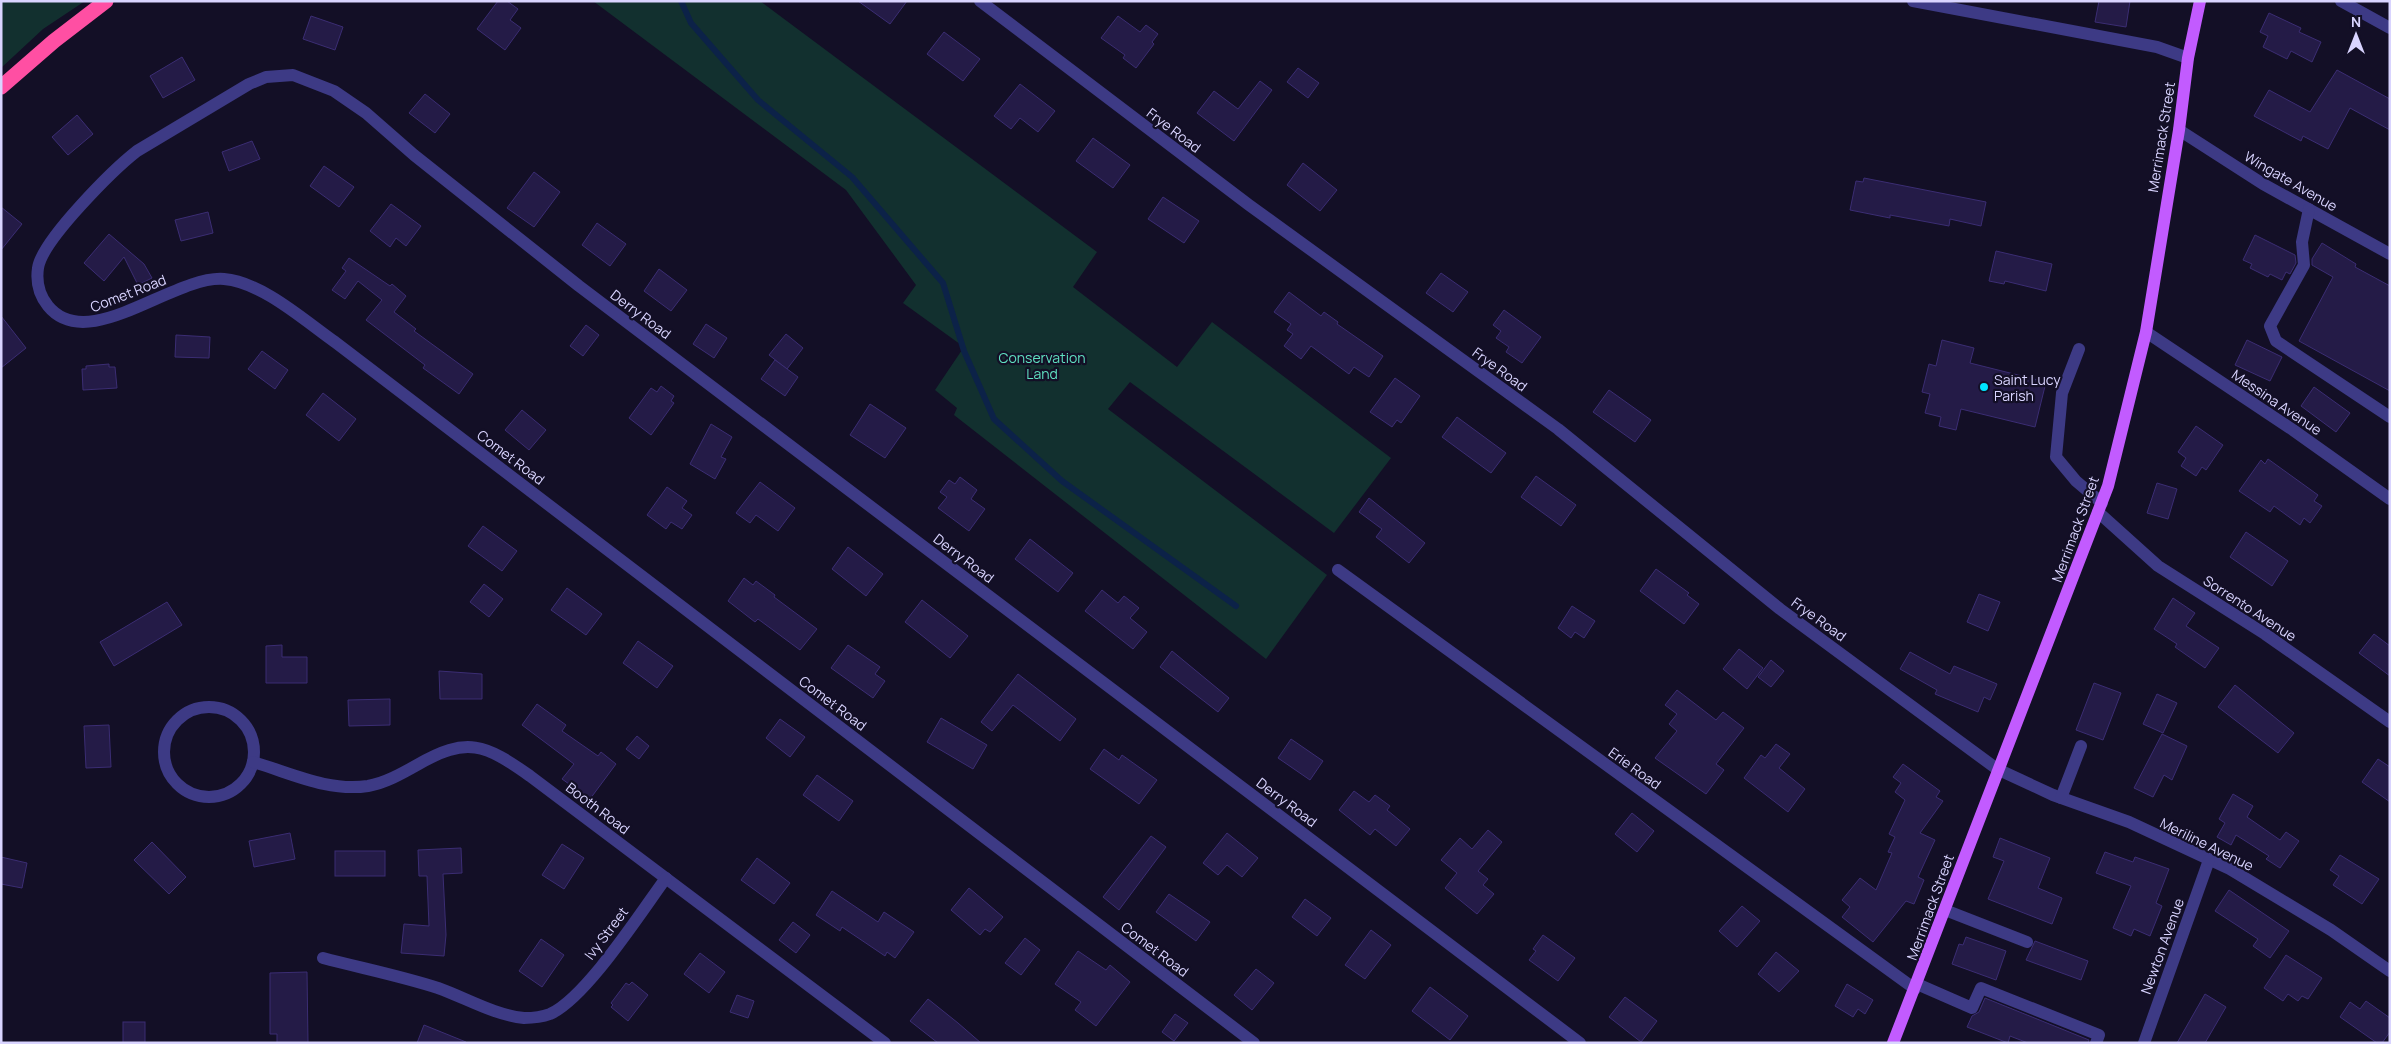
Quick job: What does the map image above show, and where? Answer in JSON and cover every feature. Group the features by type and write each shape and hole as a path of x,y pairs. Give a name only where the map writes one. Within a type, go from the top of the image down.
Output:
{"highway":[{"path":"1,87 54,41 106,1"}],"main road":[{"name":"Merrimack Street","path":"1893,1043 1997,769 2108,486 2146,332 2179,130 2188,58 2200,1"}],"street":[{"name":"Frye Road","path":"980,1 1249,205 1558,430 1780,609 1997,769"},
{"path":"1913,1 2157,47 2188,58"},
{"path":"2341,1 2390,28"},
{"name":"Comet Road","path":"334,91 293,75 266,77 250,84 138,151 108,175 42,254 39,264 38,284 45,302 59,316 78,323 88,324 108,318 165,294 208,280 224,279 238,282 267,294 343,348 1254,1043"},
{"name":"Derry Road","path":"334,91 366,113 414,155 579,286 1580,1043"},
{"name":"Wingate Avenue","path":"2179,130 2263,184 2390,254"},
{"path":"2308,209 2302,242 2304,265 2270,326 2276,341 2390,416"},
{"name":"Messina Avenue","path":"2146,332 2293,430 2390,499"},
{"name":"Sorrento Avenue","path":"2079,349 2062,393 2056,457 2076,481 2158,566 2265,634 2390,722"},
{"name":"Erie Road","path":"1338,570 1916,986 1972,1008 1981,988 2099,1035 2096,1043"},
{"path":"210,707 232,713 248,729 255,751 254,762 249,774 232,791 221,796 197,796 176,783 169,773 164,750 171,727 179,719 188,712 210,707"},
{"name":"Booth Road","path":"254,762 321,784 354,787 385,781 445,751 457,747 472,746 490,750 530,776 885,1043"},
{"path":"2061,798 2081,746"},
{"name":"Meriline Avenue","path":"1997,769 2061,798 2129,822 2230,870 2331,930 2390,971"},
{"name":"Newton Avenue","path":"2144,1043 2209,860"},
{"name":"Ivy Street","path":"323,958 436,988 487,1009 523,1018 538,1018 568,1003 595,973 666,878"},
{"path":"1945,910 2027,942"}],"green space":[{"path":"1,1 85,1 43,29 1,68"},
{"name":"Conservation Land","path":"593,1 760,1 1097,252 1073,287 1177,367 1212,322 1391,458 1334,533 1130,382 1108,409 1327,575 1266,659 954,415 957,408 935,390 964,347 903,303 916,285 846,190"}],"building":[{"path":"498,1 507,1 518,9 510,20 521,28 505,50 477,29"},
{"path":"858,1 907,1 890,24"},
{"path":"2099,1 2130,1 2126,27 2095,22"},
{"path":"2269,13 2301,28 2299,32 2321,42 2312,62 2291,51 2287,59 2263,47 2268,36 2260,32"},
{"path":"311,16 343,27 335,50 303,39"},
{"path":"1118,16 1140,32 1146,25 1158,34 1152,42 1154,44 1136,68 1123,58 1125,55 1101,38"},
{"path":"944,32 980,59 963,81 927,54"},
{"path":"182,57 195,80 163,98 150,76"},
{"path":"1298,68 1319,83 1308,98 1287,82"},
{"path":"2337,70 2390,99 2390,130 2350,108 2328,149 2303,136 2301,141 2254,116 2269,90 2310,112"},
{"path":"1260,81 1272,90 1234,141 1197,113 1214,91 1238,109"},
{"path":"1020,84 1055,111 1038,132 1020,118 1011,129 994,116"},
{"path":"425,94 450,114 435,133 409,113"},
{"path":"77,115 93,134 68,155 52,137"},
{"path":"1093,138 1130,165 1113,188 1076,161"},
{"path":"252,141 260,159 229,171 222,152"},
{"path":"1303,163 1337,190 1320,211 1287,185"},
{"path":"324,166 354,187 339,207 310,186"},
{"path":"534,172 560,192 534,227 507,208"},
{"path":"1864,178 1986,202 1981,226 1950,219 1949,226 1890,215 1890,218 1850,210 1856,181 1863,182"},
{"path":"1163,197 1199,221 1184,243 1148,219"},
{"path":"391,204 421,226 406,246 396,238 390,247 370,231"},
{"path":"1,207 22,224 1,250"},
{"path":"208,212 213,233 181,241 175,220"},
{"path":"597,223 626,244 610,266 582,245"},
{"path":"109,234 144,264 152,278 138,285 124,257 104,281 84,263"},
{"path":"2255,235 2295,255 2296,263 2290,274 2286,272 2282,280 2270,274 2268,277 2250,268 2252,264 2243,260"},
{"path":"2322,243 2356,264 2355,267 2390,286 2390,391 2299,341 2333,277 2312,265 2312,259"},
{"path":"1996,251 2052,264 2046,291 2005,281 2004,284 1989,281"},
{"path":"349,258 390,286 392,284 406,296 394,312 416,329 414,331 473,374 459,394 423,368 425,365 366,320 382,300 358,281 345,299 332,290 346,271 342,268"},
{"path":"659,269 687,290 671,311 644,291"},
{"path":"1441,273 1468,292 1453,312 1426,293"},
{"path":"1289,292 1321,316 1324,312 1338,322 1337,324 1383,356 1369,377 1354,367 1349,374 1311,346 1301,359 1284,346 1293,334 1287,330 1291,324 1274,312"},
{"path":"1504,310 1541,337 1522,363 1506,352 1509,347 1496,338 1501,331 1493,325"},
{"path":"1,316 26,348 1,368"},
{"path":"706,324 727,338 714,358 693,344"},
{"path":"586,325 599,335 583,356 570,346"},
{"path":"786,334 803,348 787,369 769,355"},
{"path":"176,335 210,337 209,358 175,357"},
{"name":"Saint Lucy Parish","path":"1942,340 1974,348 1970,363 2046,382 2035,427 1961,409 1956,430 1939,426 1941,417 1925,413 1930,394 1922,392 1929,364 1936,366"},
{"path":"2247,340 2282,357 2270,381 2235,365"},
{"path":"262,351 288,370 275,389 248,369"},
{"path":"775,360 798,377 785,396 761,379"},
{"path":"109,364 109,367 115,367 117,388 83,390 82,369 86,369 86,366"},
{"path":"1395,378 1420,396 1401,423 1397,420 1392,427 1370,412"},
{"path":"661,386 674,396 671,401 674,403 651,435 629,418 651,388 657,392"},
{"path":"2314,387 2350,413 2336,432 2301,406"},
{"path":"1609,390 1651,420 1635,442 1593,412"},
{"path":"323,393 356,419 339,441 306,415"},
{"path":"870,404 906,428 885,458 850,435"},
{"path":"522,410 546,430 529,450 505,430"},
{"path":"1457,417 1506,453 1491,473 1442,437"},
{"path":"711,424 732,437 721,457 726,459 715,479 690,464"},
{"path":"2196,426 2223,445 2206,470 2202,467 2196,476 2181,466 2186,458 2178,452"},
{"path":"2268,459 2318,495 2314,501 2322,506 2310,523 2304,518 2300,525 2274,506 2270,512 2239,491 2261,460 2265,464"},
{"path":"1536,476 1576,505 1561,526 1521,497"},
{"path":"960,477 977,490 971,499 985,509 969,531 938,508 947,497 940,492 949,480 955,484"},
{"path":"760,482 795,508 778,531 756,515 750,523 736,513"},
{"path":"2157,483 2177,489 2168,519 2147,513"},
{"path":"667,487 687,501 682,508 692,515 682,529 671,522 666,529 647,515"},
{"path":"1369,498 1425,543 1409,563 1376,537 1382,529 1359,512"},
{"path":"483,526 517,551 502,571 468,546"},
{"path":"2246,532 2288,561 2272,586 2230,557"},
{"path":"1030,539 1073,573 1058,592 1015,559"},
{"path":"848,547 883,574 866,596 832,569"},
{"path":"1656,569 1689,593 1687,595 1699,604 1684,624 1640,591"},
{"path":"744,578 753,585 756,581 817,629 800,650 758,619 755,622 728,601"},
{"path":"484,584 503,599 489,617 470,602"},
{"path":"567,588 602,614 586,635 551,610"},
{"path":"1102,590 1118,603 1124,596 1139,608 1130,618 1147,632 1133,649 1085,611"},
{"path":"1979,594 2000,602 1988,631 1967,622"},
{"path":"2173,598 2195,613 2186,626 2219,648 2205,668 2175,647 2177,644 2154,629"},
{"path":"922,600 968,636 950,658 905,622"},
{"path":"167,602 182,625 114,666 100,642"},
{"path":"1572,606 1595,621 1584,638 1575,632 1571,638 1558,628"},
{"path":"2374,634 2390,646 2390,676 2359,653"},
{"path":"638,641 673,666 657,688 623,663"},
{"path":"282,645 282,657 307,657 307,683 266,683 266,646"},
{"path":"848,645 880,667 875,674 885,681 873,698 831,668"},
{"path":"1739,649 1763,668 1747,689 1723,669"},
{"path":"1172,651 1229,698 1218,712 1160,667"},
{"path":"1910,652 1950,674 1954,666 1997,684 1990,700 1984,697 1978,712 1935,694 1937,690 1900,669"},
{"path":"1771,660 1784,671 1771,687 1758,677"},
{"path":"439,671 482,674 482,699 440,699"},
{"path":"1018,674 1076,719 1060,741 1013,705 992,731 981,722"},
{"path":"2094,683 2121,693 2103,740 2076,730"},
{"path":"2235,685 2294,733 2278,753 2218,707"},
{"path":"1677,690 1716,720 1723,712 1744,728 1716,764 1724,770 1706,794 1655,758 1677,731 1669,724 1677,714 1665,705"},
{"path":"2157,694 2177,703 2163,733 2143,724"},
{"path":"390,699 390,725 349,726 348,700"},
{"path":"537,704 566,725 562,731 598,756 601,752 616,764 590,799 562,779 574,764 522,725"},
{"path":"941,718 987,745 973,769 927,742"},
{"path":"780,719 805,737 790,757 766,738"},
{"path":"109,725 111,767 86,768 84,726"},
{"path":"2162,734 2187,746 2172,780 2164,775 2153,797 2134,788"},
{"path":"637,736 649,746 639,759 626,749"},
{"path":"1291,739 1323,761 1310,780 1278,758"},
{"path":"1776,744 1790,754 1779,768 1805,789 1788,812 1744,778 1761,755 1765,758"},
{"path":"1104,749 1119,760 1122,755 1157,780 1139,804 1090,769"},
{"path":"2378,759 2390,767 2390,802 2362,782"},
{"path":"1903,764 1940,791 1936,797 1943,801 1920,833 1935,840 1918,877 1924,880 1914,904 1906,901 1873,942 1842,917 1850,907 1842,900 1860,878 1876,890 1892,853 1888,852 1895,837 1889,834 1905,800 1895,792 1901,783 1893,777"},
{"path":"817,775 853,801 839,821 803,795"},
{"path":"1354,791 1369,802 1375,795 1390,806 1387,810 1410,829 1396,846 1375,829 1370,835 1339,810"},
{"path":"2233,794 2253,806 2247,817 2280,840 2286,832 2299,841 2280,868 2266,859 2269,856 2236,835 2231,845 2217,837 2225,823 2219,819"},
{"path":"1632,813 1654,831 1637,852 1615,834"},
{"path":"1488,830 1502,842 1478,871 1488,879 1483,885 1494,894 1477,914 1445,888 1457,873 1441,860 1460,838 1472,849"},
{"path":"290,833 295,859 254,867 249,841"},
{"path":"1227,833 1258,858 1242,877 1227,865 1218,875 1203,863"},
{"path":"1151,836 1166,847 1119,910 1103,897"},
{"path":"2000,838 2050,858 2038,888 2062,898 2052,924 1988,899 2004,861 1993,857"},
{"path":"152,842 186,877 169,894 134,860"},
{"path":"562,844 584,858 564,889 542,875"},
{"path":"461,848 462,873 443,874 446,935 444,956 401,953 404,924 429,926 427,876 419,876 418,850"},
{"path":"335,851 385,851 385,876 335,876"},
{"path":"2105,852 2133,862 2135,857 2169,869 2156,903 2162,906 2150,936 2134,929 2131,936 2113,928 2131,886 2096,873"},
{"path":"2340,855 2379,879 2362,904 2333,885 2339,876 2330,870"},
{"path":"1,857 27,863 22,888 1,884"},
{"path":"757,858 790,883 774,904 741,880"},
{"path":"969,888 1003,917 990,932 985,929 980,935 951,910"},
{"path":"2229,890 2289,931 2270,958 2253,946 2258,939 2215,911"},
{"path":"832,891 878,922 884,912 914,932 895,958 887,952 885,956 842,927 840,931 816,915"},
{"path":"1169,894 1210,922 1196,941 1156,912"},
{"path":"1305,899 1331,918 1317,936 1292,917"},
{"path":"1742,906 1760,921 1737,947 1719,931"},
{"path":"793,922 810,935 796,953 779,940"},
{"path":"1371,930 1391,945 1365,979 1345,965"},
{"path":"1543,935 1575,958 1558,981 1529,960 1536,951 1533,949"},
{"path":"1966,937 2006,951 1996,980 1952,964 1959,944 1963,945"},
{"path":"1025,938 1040,950 1021,975 1005,963"},
{"path":"541,939 564,955 542,987 519,971"},
{"path":"2035,941 2088,961 2081,980 2026,960"},
{"path":"1078,951 1106,970 1110,965 1130,982 1096,1026 1075,1010 1081,1002 1055,984"},
{"path":"1776,952 1799,971 1779,992 1758,974"},
{"path":"700,953 725,972 709,993 684,974"},
{"path":"2286,955 2322,978 2308,999 2302,996 2298,1001 2288,994 2283,1001 2264,988"},
{"path":"1256,969 1274,983 1252,1010 1234,995"},
{"path":"307,972 308,1043 277,1043 277,1034 270,1034 270,973"},
{"path":"632,982 648,995 628,1021 611,1007 613,1005 611,1003 626,983 629,985"},
{"path":"1847,984 1873,1000 1865,1014 1858,1009 1853,1017 1835,1006"},
{"path":"1430,987 1468,1016 1450,1040 1412,1011"},
{"path":"2205,994 2226,1007 2205,1043 2177,1043"},
{"path":"737,995 754,1001 748,1018 730,1012"},
{"path":"1625,997 1657,1021 1641,1042 1609,1017"},
{"path":"1985,998 2089,1040 2088,1043 2028,1043 2010,1036 2008,1043 1967,1027 1972,1016 1979,1012"},
{"path":"928,999 981,1043 938,1043 910,1021"},
{"path":"2366,1001 2390,1018 2390,1032 2382,1043 2377,1043 2340,1017 2350,1002 2360,1009"},
{"path":"1175,1014 1188,1023 1174,1041 1162,1032"},
{"path":"123,1022 145,1022 145,1043 123,1043"},
{"path":"424,1025 466,1042 466,1043 417,1043"}],"waterway":[{"path":"681,1 691,23 758,100 852,177 943,283 964,351 994,419 1062,481 1236,606"}],"place":[{"name":"Saint Lucy Parish","path":"1984,387"}]}
